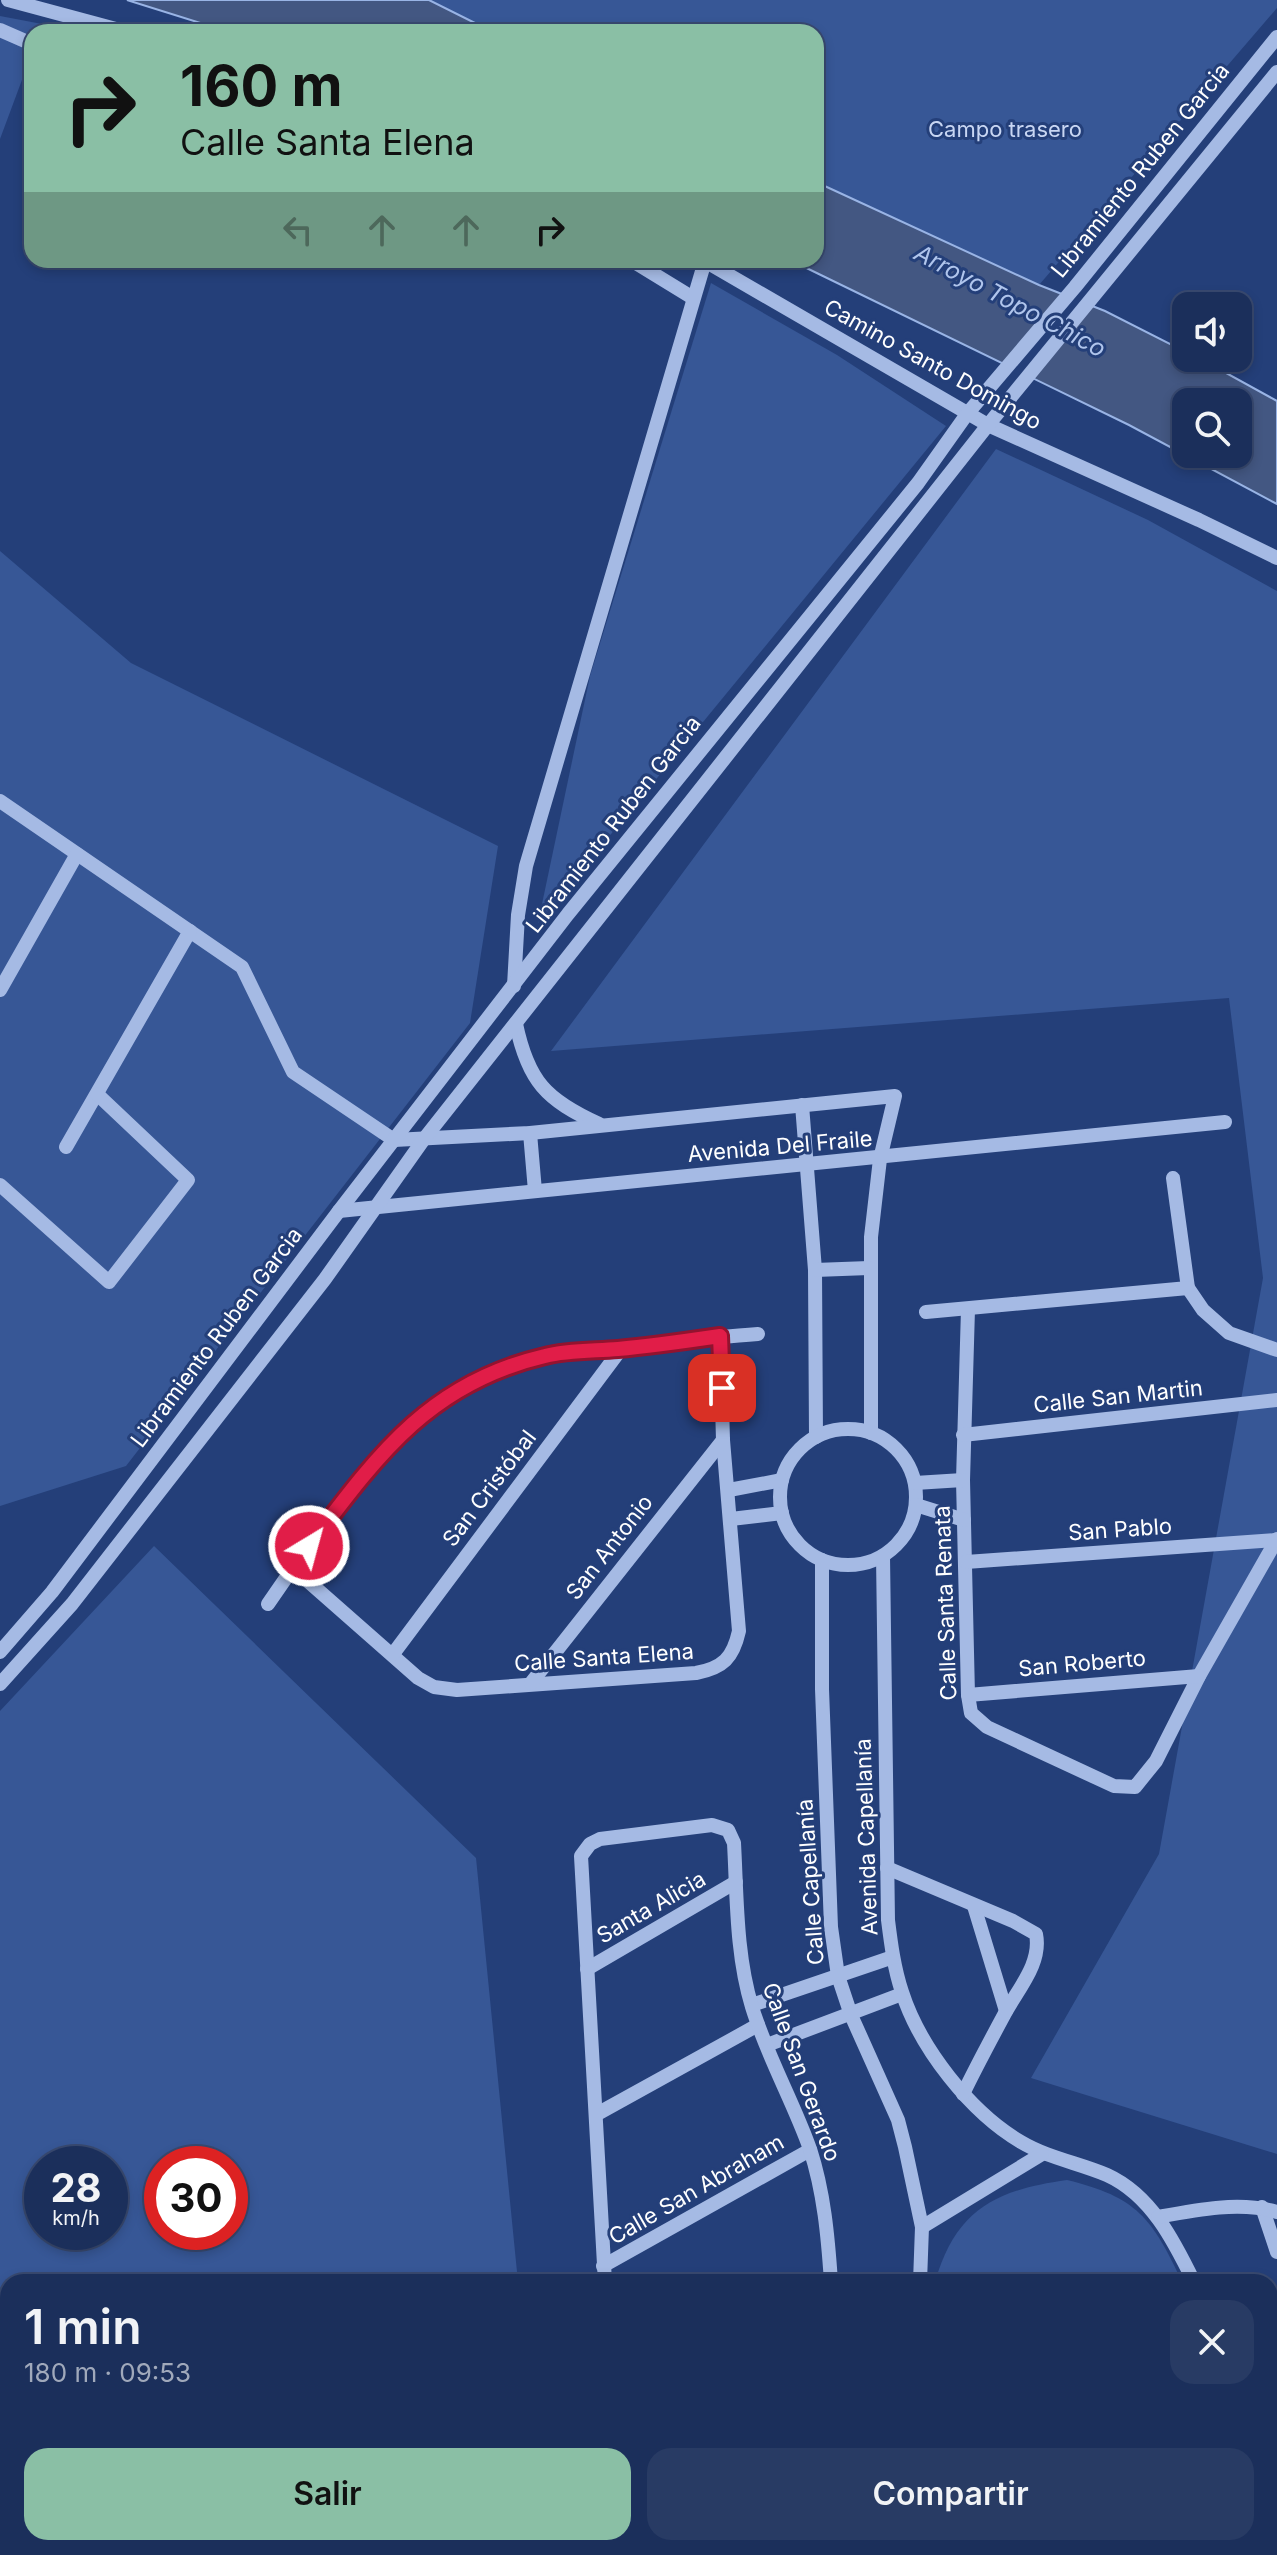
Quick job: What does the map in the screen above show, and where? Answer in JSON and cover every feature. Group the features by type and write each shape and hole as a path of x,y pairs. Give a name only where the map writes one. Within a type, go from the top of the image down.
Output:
{"street":[{"path":"8,0 97,24"},
{"path":"0,30 24,40"},
{"name":"Libramiento Ruben Garcia","path":"0,1652 52,1592 568,914 918,483 967,414 1075,287 1277,37"},
{"name":"Libramiento Ruben Garcia","path":"0,1684 72,1604 325,1279 424,1139 988,425 1277,72"},
{"path":"644,268 693,298"},
{"path":"514,987 518,915 526,866 702,268"},
{"name":"Camino Santo Domingo","path":"718,268 988,425 1277,558"},
{"path":"0,801 242,967 293,1072 394,1140"},
{"path":"0,990 77,854"},
{"path":"66,1147 190,931"},
{"path":"516,1024 529,1066 552,1099 568,1110 603,1125"},
{"path":"0,1185 109,1282 188,1180 97,1094"},
{"name":"Avenida Del Fraile","path":"394,1140 530,1133 895,1096 880,1159"},
{"path":"802,1105 815,1270 816,1437"},
{"name":"Avenida Del Fraile","path":"339,1211 1225,1122"},
{"path":"530,1133 535,1191"},
{"path":"871,1433 869,1268 880,1159"},
{"path":"1173,1178 1188,1288 1203,1310 1229,1333 1277,1350"},
{"path":"815,1270 869,1268"},
{"path":"926,1312 1188,1288"},
{"name":"Calle Santa Renata","path":"968,1309 963,1435 968,1695 971,1713 987,1727 1087,1774 1125,1788 1135,1787 1156,1761 1199,1676 1277,1539"},
{"path":"268,1604 358,1481 397,1438 434,1404 473,1381 503,1367 548,1355 758,1334"},
{"name":"Calle Santa Elena","path":"293,1568 418,1678 434,1687 457,1690 696,1673 720,1667 730,1659 739,1631 723,1440 720,1336"},
{"name":"San Cristóbal","path":"393,1654 621,1349"},
{"name":"Calle San Martin","path":"963,1435 1277,1400"},
{"path":"853,1429 871,1433 891,1444 907,1462 915,1483 916,1505 911,1525 900,1543 883,1556 863,1564 842,1566 822,1560 804,1549 790,1532 782,1513 782,1480 801,1448 816,1437 834,1430 853,1429"},
{"name":"San Antonio","path":"531,1683 723,1440"},
{"path":"729,1490 782,1480"},
{"path":"915,1483 963,1480"},
{"path":"916,1505 964,1520"},
{"path":"731,1519 782,1513"},
{"name":"San Pablo","path":"966,1562 1277,1539"},
{"name":"Avenida Capellanía","path":"883,1556 888,1920 902,1994 930,2049 963,2094 995,2124 1042,2154 1108,2176 1131,2190 1158,2217 1190,2274"},
{"name":"Calle Capellanía","path":"822,1560 822,1689 831,1927 838,1976 851,2015 898,2120 922,2227 920,2274"},
{"name":"San Roberto","path":"968,1695 1199,1676"},
{"name":"Calle San Gerardo","path":"587,1969 580,1866 585,1849 600,1839 615,1836 712,1825 728,1830 734,1843 743,1968 758,2025 810,2150 827,2228 830,2274"},
{"path":"887,1868 1021,1924 1036,1934 1036,1954 1024,1983 963,2094"},
{"name":"Santa Alicia","path":"587,1969 736,1882"},
{"path":"974,1906 1006,2011"},
{"path":"752,2005 893,1957"},
{"path":"587,1969 604,2274"},
{"path":"767,2045 902,1994"},
{"path":"597,2114 758,2025"},
{"name":"Calle San Abraham","path":"603,2266 810,2150"},
{"path":"922,2227 1042,2154"},
{"path":"1158,2217 1262,2207 1277,2212"},
{"path":"1262,2207 1277,2252"}],"green space":[{"name":"Campo trasero","path":"429,0 1277,0 1277,8 1039,285 824,186 824,24 477,24"},
{"path":"0,16 42,24 24,24 24,74 0,139"},
{"path":"711,283 837,355 946,426 538,923 590,676"},
{"path":"996,449 1148,520 1277,591 1277,2154 1031,2078 1159,1854 1263,1278 1229,998 551,1051"},
{"path":"0,551 131,663 498,846 470,1023 126,1466 0,1506"},
{"path":"154,1546 476,1858 517,2274 0,2274 0,1711"},
{"path":"1067,2180 1110,2194 1126,2203 1151,2226 1178,2274 938,2274 954,2237 982,2207 1000,2197"}],"water":[{"path":"127,0 429,0 477,24 204,24"},
{"name":"Arroyo Topo Chico","path":"824,186 1039,285 1105,311 1172,345 1172,372 1224,372 1277,401 1277,504 1210,468 1252,468 1252,388 1172,388 1172,448 806,268 824,268"}],"pier":[{"path":"1065,291 1093,302 1030,381 1003,367"}],"route":[{"path":"309,1546 358,1481 397,1438 434,1404 503,1367 548,1355 720,1336 722,1388"}]}
